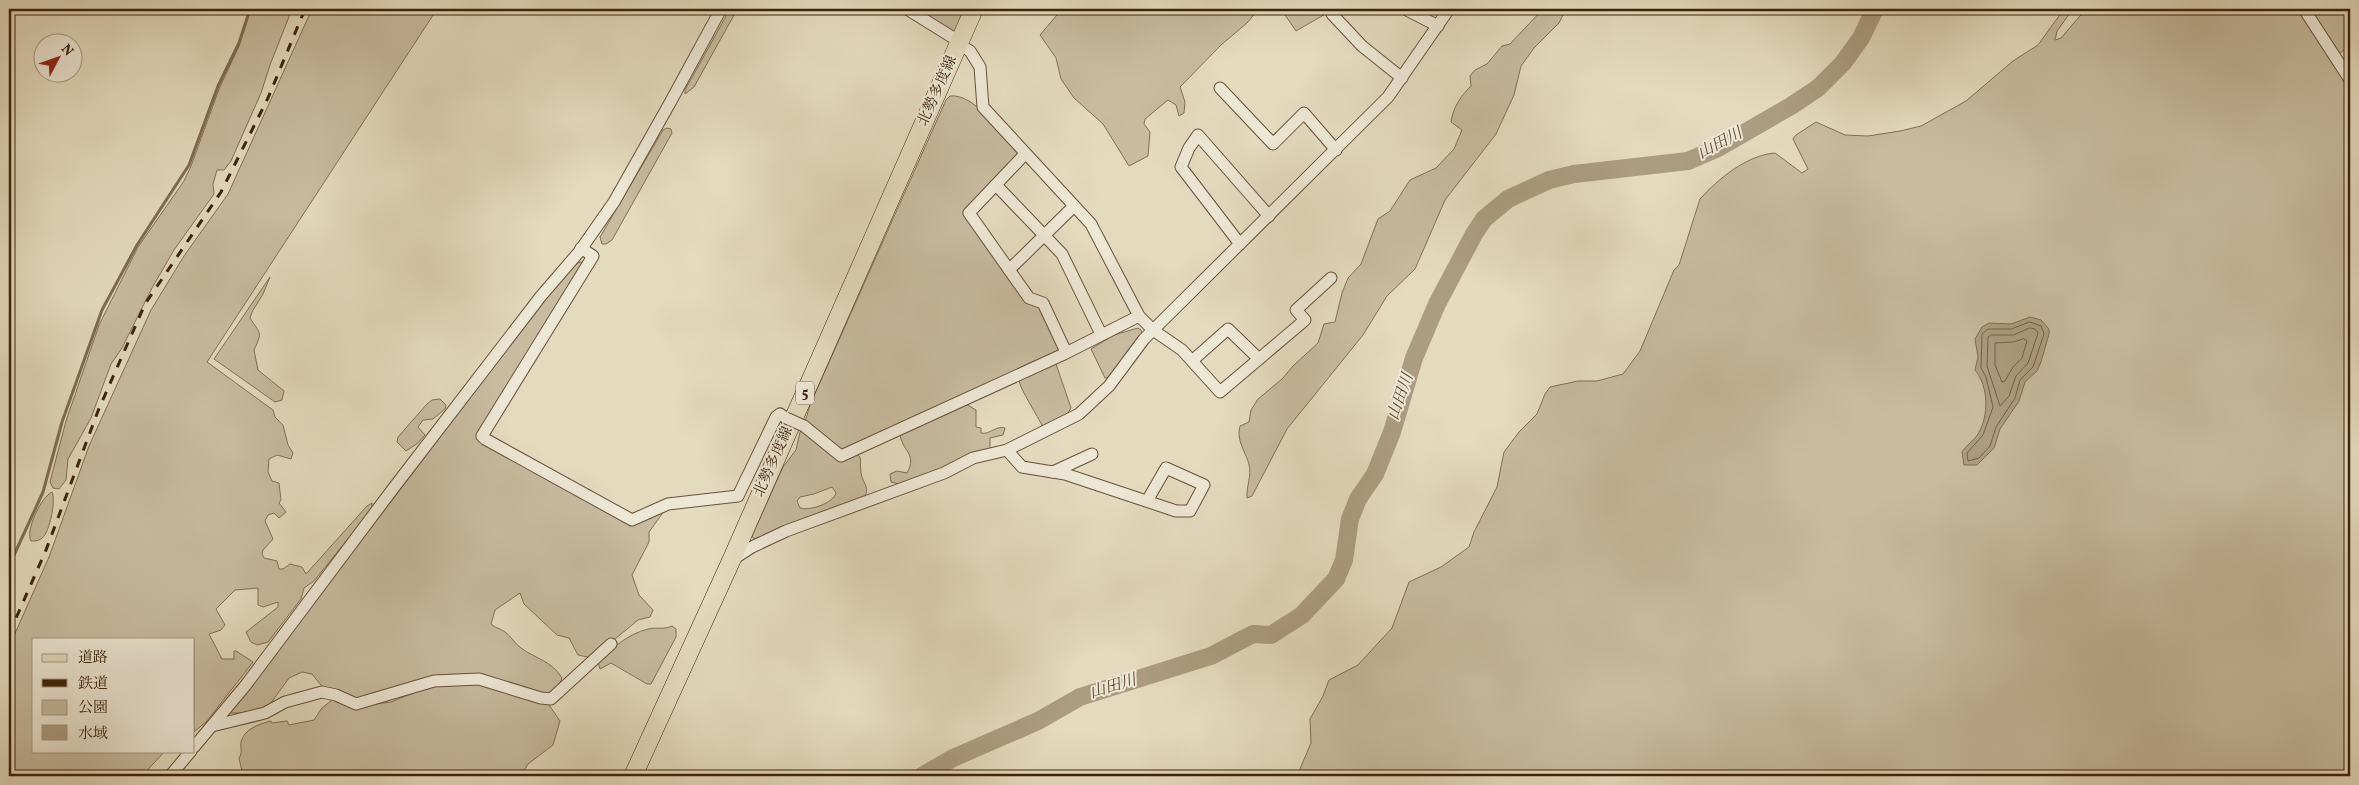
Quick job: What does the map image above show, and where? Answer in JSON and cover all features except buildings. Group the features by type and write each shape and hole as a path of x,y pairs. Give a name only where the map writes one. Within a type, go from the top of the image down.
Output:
{"main road":[{"name":"北勢多度線","path":"633,776 974,9"}],"street":[{"path":"195,746 245,686 392,490 581,248 614,202 658,126 721,9"},
{"path":"907,9 959,43 978,61 983,107 1098,233 1139,316 1153,330 1175,344 1193,360 1220,392 1305,320 1296,310 1331,278"},
{"path":"1405,9 1438,26"},
{"path":"730,561 752,547 786,531 944,473 973,458 1007,450 1079,414 1109,386 1153,330 1388,97 1449,9"},
{"path":"2304,9 2350,80"},
{"path":"1332,14 1362,46 1402,78"},
{"path":"1220,88 1273,144 1304,113 1336,150"},
{"path":"1240,244 1181,167 1189,148 1198,135 1269,216"},
{"path":"1025,154 969,213 1029,298 1043,303 1066,352"},
{"path":"996,185 1062,254 1101,334"},
{"path":"1010,270 1074,206"},
{"path":"581,248 593,256 482,436 632,520 668,504 738,496 776,417 780,414 804,426 841,456 1066,352 1139,316"},
{"path":"1193,360 1228,329 1259,359"},
{"path":"1007,450 1022,467 1065,474 1146,501 1176,511 1190,511 1204,485 1166,468 1146,501"},
{"path":"1052,472 1092,454"},
{"path":"212,726 265,713 285,702 322,692 336,695 356,704 434,681 479,679 541,698 551,699 611,644"},
{"path":"170,776 190,752"}],"green space":[{"path":"251,9 292,9 261,93 231,161 224,170 217,170 213,184 214,194 174,250 152,288 122,348 111,364 91,418 68,459 66,480 59,489 53,488 50,482 66,421 99,325 138,247 184,181 219,89 239,46"},
{"path":"312,9 437,9 207,362 273,410 275,417 283,425 288,445 293,453 291,459 277,455 269,459 268,472 272,481 279,483 281,500 279,503 286,512 279,518 274,513 268,515 265,521 273,539 263,550 264,558 277,561 279,569 283,569 290,564 302,567 306,574 367,506 372,503 372,509 314,581 304,588 301,599 268,642 257,645 251,642 246,632 278,607 278,602 263,607 258,605 258,588 235,590 216,609 225,625 221,630 209,634 222,659 234,659 234,651 236,651 253,662 207,721 195,731 195,638 32,638 32,752 164,752 142,776 9,776 9,647 49,557 89,446 151,310 184,256 228,194"},
{"path":"730,9 739,13 734,15 694,87 685,94 685,90"},
{"path":"914,9 967,9 956,34"},
{"path":"1062,9 1259,9 1247,23 1221,45 1180,87 1185,102 1184,113 1179,116 1176,105 1168,100 1145,119 1144,124 1150,132 1148,156 1129,166 1103,124 1074,98 1061,79 1056,58 1040,35"},
{"path":"1281,9 1334,9 1296,31"},
{"path":"1543,9 1566,9 1559,23 1534,48 1521,66 1514,95 1496,134 1445,200 1415,269 1387,296 1363,335 1287,429 1252,496 1247,498 1250,469 1240,441 1240,426 1249,422 1251,410 1258,399 1282,379 1318,343 1324,324 1335,322 1342,293 1348,278 1361,264 1378,219 1390,211 1410,180 1436,168 1454,149 1462,130 1451,122 1452,117 1458,102 1471,86 1470,76 1475,70 1487,64 1502,46 1510,44"},
{"path":"2064,9 2073,9 2057,31 2055,40 2061,38 2086,9 2299,9 2350,90 2350,776 1297,776 1311,743 1310,719 1323,696 1329,680 1358,665 1392,628 1409,582 1441,567 1469,547 1474,532 1497,487 1504,452 1519,432 1537,414 1550,387 1578,381 1597,381 1623,374 1640,351 1674,270 1679,265 1700,199 1707,191 1734,169 1754,158 1764,155 1775,153 1802,173 1808,169 1793,139 1816,122 1845,135 1868,136 1921,126 1966,101 2013,61 2038,45"},
{"path":"2322,9 2350,9 2350,45 2339,54 2315,16"},
{"path":"950,96 969,101 979,108 1018,152 1018,156 965,213 1041,307 1062,352 843,451 805,422 810,405 946,100"},
{"path":"671,129 672,133 612,240 602,244 600,237 663,130"},
{"path":"580,262 586,263 479,437 632,522 662,510 662,514 649,532 649,542 632,575 639,595 653,610 650,617 638,620 592,658 578,655 569,638 557,635 524,604 520,593 495,610 491,624 507,634 521,648 549,664 562,678 560,683 547,697 465,676 354,700 325,690 312,674 302,672 289,678 268,707 249,713 230,713 546,298 576,264"},
{"path":"270,277 250,318 259,333 259,339 254,350 258,370 284,391 282,400 275,402 214,359"},
{"path":"1138,328 1142,334 1128,350 1110,378 1105,378 1091,349 1114,335"},
{"path":"1055,361 1071,408 1068,413 1043,427 1019,380"},
{"path":"440,399 446,405 445,409 433,419 423,420 418,427 425,435 418,443 406,451 397,442 398,437 427,404 432,400"},
{"path":"964,403 976,410 976,427 981,428 981,433 987,433 1002,427 1005,428 1003,435 990,438 990,450 899,484 891,482 890,474 897,471 907,473 911,461 900,433"},
{"path":"805,430 834,455 856,453 860,457 861,473 867,490 865,496 862,499 754,539 752,536 783,467 796,450 800,432","holes":["832,487 836,493 831,500 815,507 800,508 797,501 800,497"]},
{"path":"52,492 53,508 48,529 41,539 31,541 30,530 35,515 43,500"},
{"path":"672,626 676,629 676,637 651,684 647,684 611,663 600,669 598,662 627,638 648,629"},
{"path":"478,683 543,701 549,705 560,721 553,745 528,764 521,776 418,776 411,774 391,776 243,776 239,758 241,742 249,730 257,726 271,721 272,723 287,721 289,725 314,720 322,708 332,700 353,707 391,702 430,686"}],"water":[{"path":"2030,317 2041,320 2049,329 2037,371 2025,382 2019,401 2000,429 1994,448 1977,465 1964,465 1962,452 1982,427 1986,410 1983,385 1975,370 1978,357 1975,339 1982,327 1989,323 2011,324"}],"waterway":[{"path":"9,566 43,492 62,422 102,310 137,245 189,165 218,86 239,43 250,9"},
{"name":"山田川","path":"922,776 953,758 1038,721 1080,697 1211,656 1253,634 1271,635 1302,615 1336,579 1344,560 1350,519 1358,499 1375,474 1392,432 1414,358 1437,304 1484,219 1508,199 1549,180 1574,174 1688,161 1718,148 1791,106 1818,88 1843,63 1861,38 1875,9"}],"railway":[{"path":"9,634 46,550 98,411 145,304 221,192 268,98 305,9"}]}
